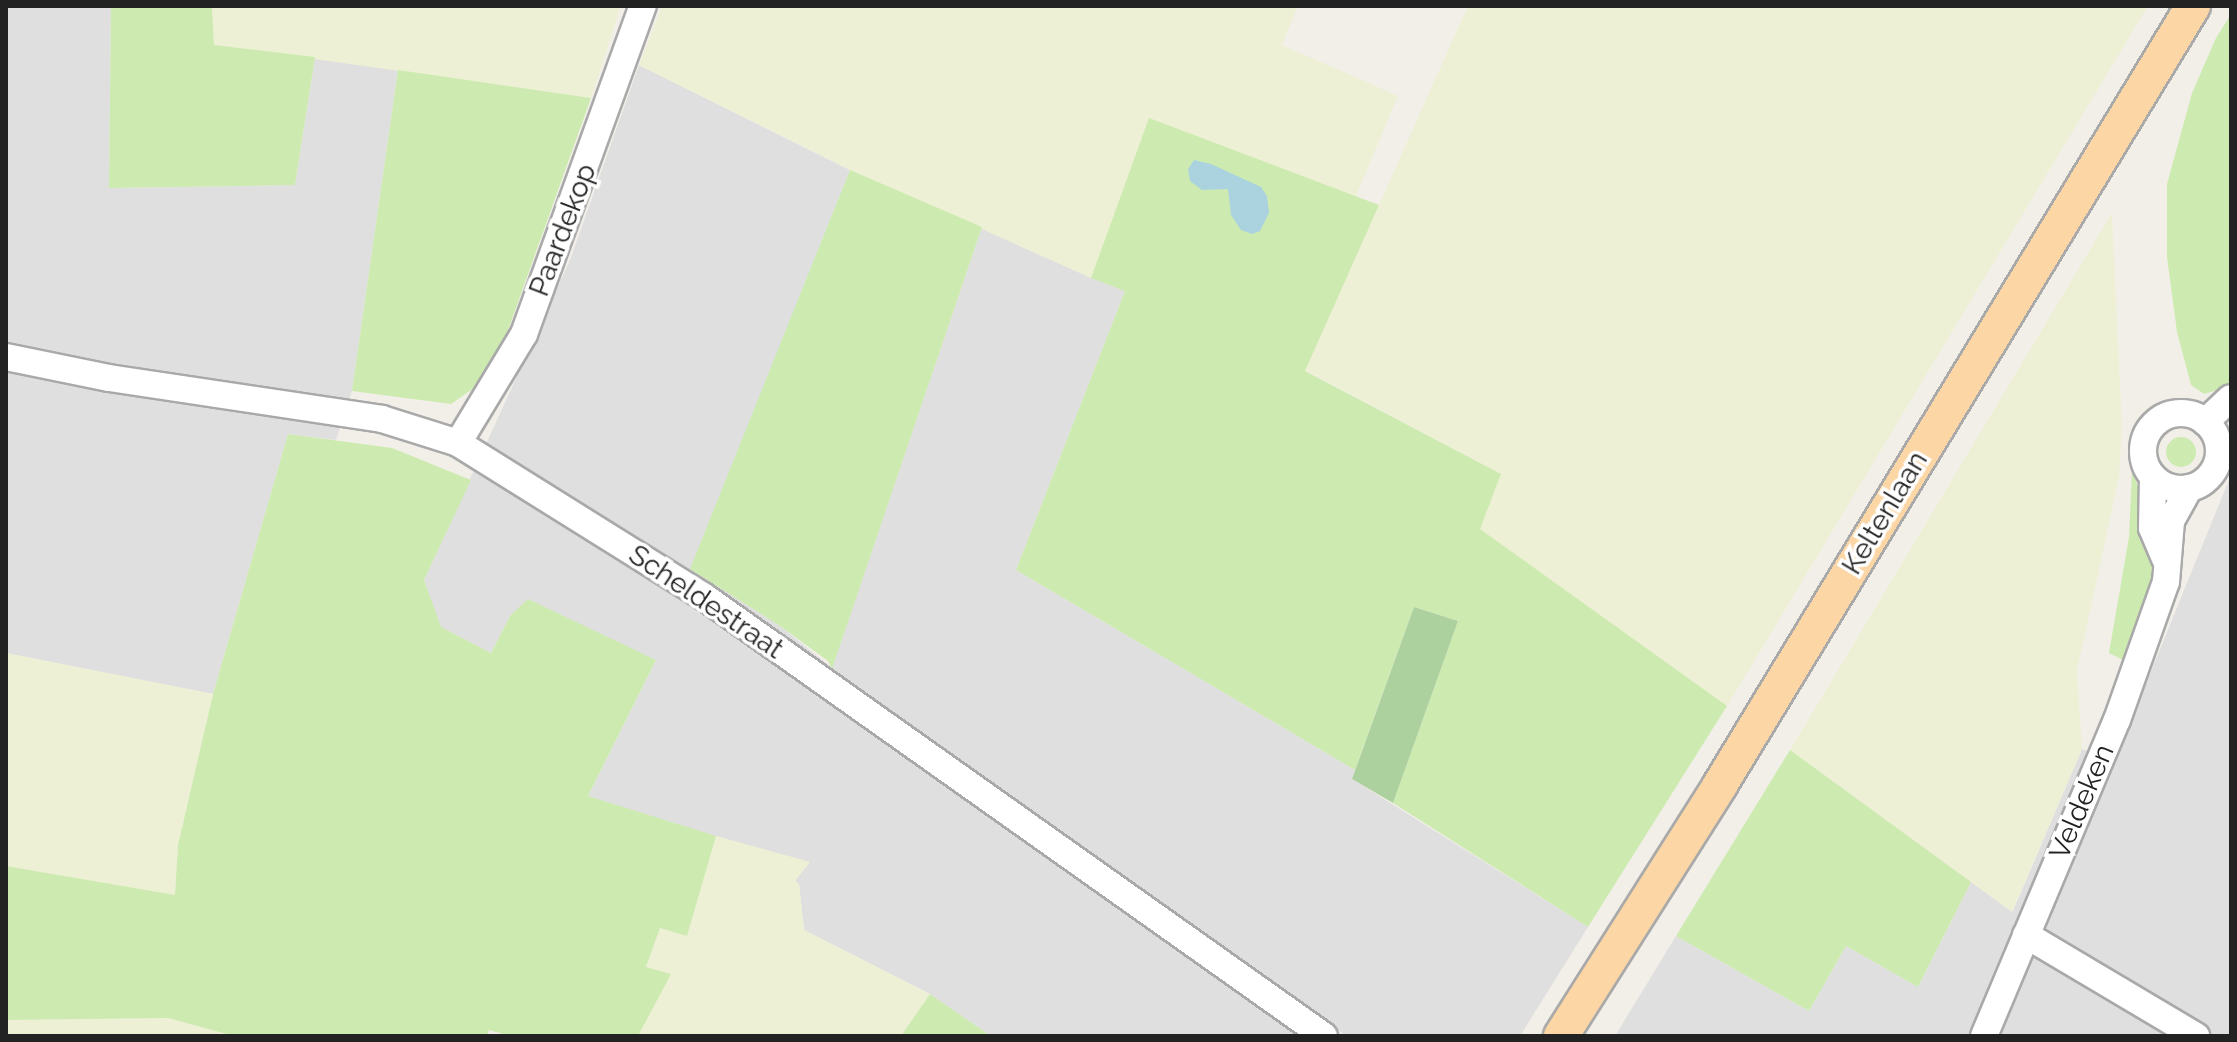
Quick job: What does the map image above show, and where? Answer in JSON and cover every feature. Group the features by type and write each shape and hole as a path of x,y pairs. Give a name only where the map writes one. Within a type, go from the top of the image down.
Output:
{"main road":[{"name":"Keltenlaan","path":"1567,1030 1720,785 2193,6"}],"street":[{"name":"Paardekop","path":"458,443 524,334 643,6"},
{"name":"Scheldestraat","path":"6,357 109,378 382,419 458,443 703,596 1324,1036"},
{"path":"2205,422 2231,398"},
{"path":"2168,564 2152,528 2153,477 2143,454 2153,425 2164,417 2180,413 2205,422 2214,433 2218,450"},
{"name":"Veldeken","path":"1984,1036 2117,720 2157,614 2168,564 2171,521 2189,488 2209,476 2231,423"},
{"path":"2153,477 2172,488 2189,488"},
{"path":"2026,935 2196,1036"}],"shaded area":[{"path":"6,6 111,6 109,188 295,185 315,57 398,70 352,391 336,440 288,434 213,694 6,653"},
{"path":"639,65 850,170 691,569 780,626 832,668 982,227 1125,291 1016,570 1355,770 1352,779 1588,927 1520,1036 1347,1036 1318,1017 1305,1036 991,1036 930,994 804,930 799,884 795,881 809,862 659,821 588,796 656,660 510,616 491,653 440,627 424,580 570,260"},
{"path":"2231,475 2231,1036 1615,1036 1676,936 1809,1011 1846,946 1918,987 1971,882 2013,911 2082,749 2114,762"}],"green space":[{"path":"111,6 212,6 214,45 315,57 295,185 109,188"},
{"path":"212,6 621,6 591,98 214,45"},
{"path":"662,6 1298,6 1282,45 1398,96 1355,198 1150,119 1091,278 850,170 639,65"},
{"path":"1468,6 2148,6 1727,706 1479,529 1501,474 1305,370"},
{"path":"2231,14 2231,386 2204,394 2191,385 2177,332 2167,257 2167,184 2192,93 2216,38"},
{"path":"398,70 591,98 497,361 477,386 451,404 352,391"},
{"path":"1149,118 1379,205 1305,371 1501,474 1480,529 1727,706 1588,927 1393,803 1458,621 1414,607 1355,770 1016,570 1125,291 1091,278"},
{"path":"850,170 982,227 832,669 828,661 780,626 690,569"},
{"path":"2112,213 2122,427 2119,477 2077,671 2082,749 2012,912 1790,750"},
{"path":"288,434 392,448 471,480 424,580 441,627 491,653 510,616 528,599 656,660 588,796 716,836 687,936 660,928 646,967 671,974 638,1036 510,1036 489,1030 487,1036 234,1036 168,1018 6,1020 6,866 175,895 178,845 213,694"},
{"path":"2181,437 2192,441 2196,452 2192,463 2181,467 2170,463 2166,452 2170,441"},
{"path":"2132,472 2141,493 2154,567 2153,585 2125,661 2109,653 2129,537"},
{"path":"1414,607 1458,621 1393,803 1352,779"},
{"path":"6,653 213,694 178,845 175,896 6,866"},
{"path":"1790,750 1971,882 1918,987 1846,946 1809,1011 1676,936"},
{"path":"716,836 810,862 795,881 799,884 804,930 930,994 901,1036 638,1036 670,975 646,968 660,928 687,936"},
{"path":"930,994 991,1036 901,1036"},
{"path":"168,1018 234,1036 6,1036 6,1020"}],"water":[{"path":"1194,160 1211,164 1261,187 1267,196 1269,213 1260,231 1252,234 1241,230 1231,215 1228,189 1202,190 1190,181 1188,169"}]}
